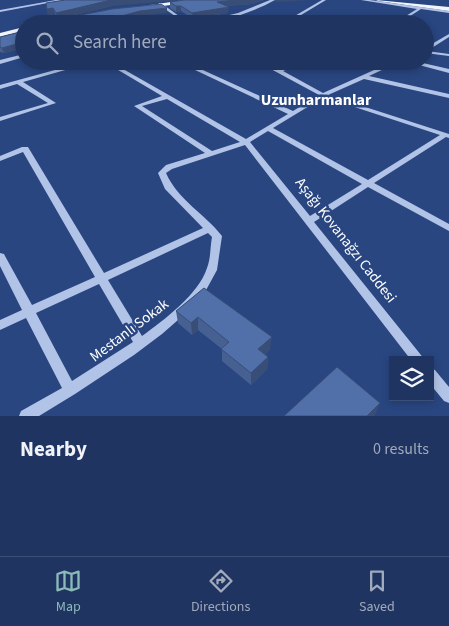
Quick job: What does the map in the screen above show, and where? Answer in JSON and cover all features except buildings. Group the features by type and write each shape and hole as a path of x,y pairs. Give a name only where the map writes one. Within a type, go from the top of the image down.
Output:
{"main road":[{"path":"138,5 170,0"},
{"path":"380,0 449,10"},
{"path":"161,2 192,2"},
{"path":"0,29 15,26"},
{"path":"0,35 15,31"}],"street":[{"path":"41,0 55,1"},
{"path":"0,11 62,0"},
{"path":"234,15 273,0"},
{"path":"298,15 324,0"},
{"path":"363,0 422,7"},
{"path":"161,2 174,15"},
{"path":"409,15 422,7"},
{"path":"434,45 449,34"},
{"path":"434,52 449,55"},
{"path":"0,62 15,58"},
{"path":"434,67 449,70"},
{"path":"0,87 61,70"},
{"path":"120,70 246,142"},
{"path":"198,70 292,113"},
{"path":"0,325 210,228 168,187 162,173 169,166 246,142 323,95 379,70"},
{"path":"278,71 323,95 447,135"},
{"path":"364,77 449,96"},
{"path":"0,119 53,103 18,82"},
{"path":"167,97 136,106 210,153"},
{"path":"267,128 449,228"},
{"path":"309,221 447,135"},
{"name":"Aşağı Kovanağzı Caddesi","path":"246,142 416,356"},
{"path":"0,159 25,149 140,343"},
{"name":"Mestanlı Sokak","path":"26,416 120,359 192,300 211,271 217,236 210,228"},
{"path":"0,256 70,390"},
{"path":"434,379 449,397"}],"district":[{"name":"Uzunharmanlar","path":"316,99"}]}
